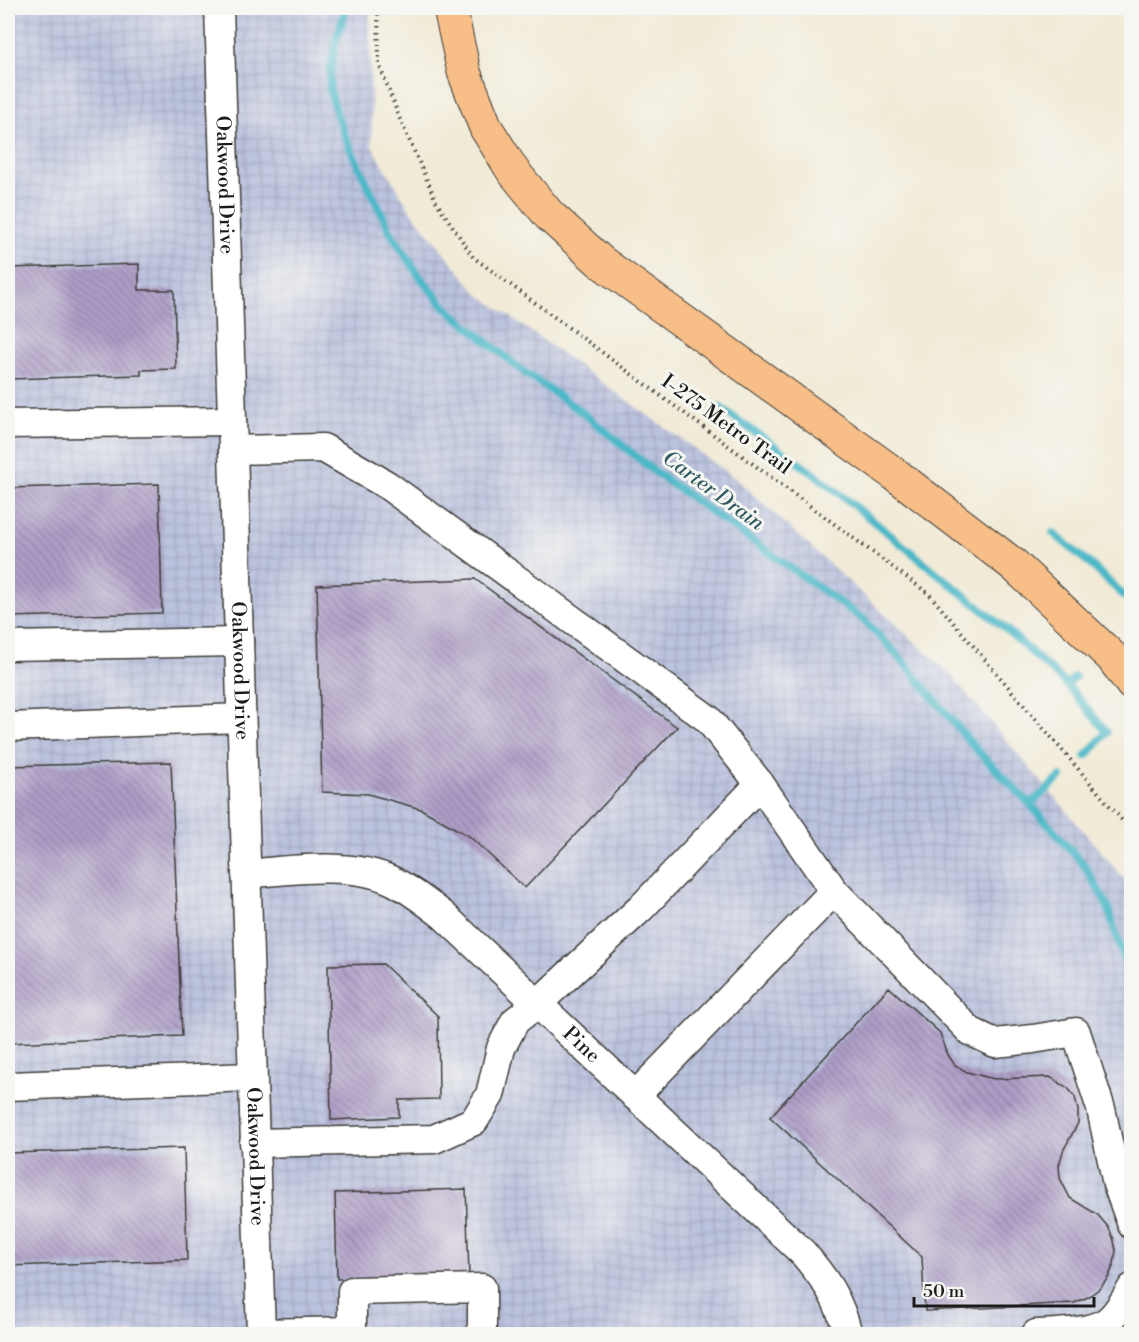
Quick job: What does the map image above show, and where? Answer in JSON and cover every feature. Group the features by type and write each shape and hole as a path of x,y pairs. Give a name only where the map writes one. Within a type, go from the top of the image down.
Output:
{"highway":[{"path":"450,8 464,72 486,128 513,171 549,215 601,262 890,471 1014,564 1112,657 1131,684"}],"street":[{"name":"Oakwood Drive","path":"219,8 261,1334"},
{"path":"8,424 232,421"},
{"path":"233,450 323,448 387,485 708,718 760,784 834,891 970,1031 995,1042 1076,1032 1101,1109 1117,1184 1131,1225"},
{"path":"8,646 239,642"},
{"path":"8,727 241,718"},
{"path":"254,1143 434,1139 474,1121 490,1095 501,1048 514,1021 537,1004 641,908 760,784"},
{"name":"Pine","path":"246,874 294,870 355,870 391,880 414,892 443,915 803,1253 824,1277 836,1297 848,1335"},
{"path":"635,1096 834,891"},
{"path":"8,1086 252,1077"},
{"path":"261,1334 352,1333 352,1291 482,1288 482,1335"},
{"path":"1036,1335 1084,1330 1107,1322 1123,1304 1131,1288"}],"path":[{"name":"I-275 Metro Trail","path":"378,8 379,64 395,106 437,203 473,257 929,594 1131,832"}],"shaded area":[{"path":"8,8 370,8 372,146 410,210 477,293 735,478 950,674 1131,887 1131,1334 8,1334"}],"building":[{"path":"139,264 139,290 174,290 176,369 141,370 141,375 8,379 8,268"},
{"path":"159,484 162,613 8,617 8,488"},
{"path":"475,579 677,727 525,888 469,836 421,809 368,794 322,792 317,585"},
{"path":"171,762 182,1036 8,1043 8,766"},
{"path":"383,964 438,1016 439,1099 399,1100 399,1117 331,1120 328,965"},
{"path":"889,987 940,1033 948,1055 955,1065 967,1072 994,1079 1050,1077 1068,1088 1075,1097 1078,1123 1063,1151 1059,1165 1060,1178 1070,1198 1098,1215 1108,1227 1116,1250 1114,1264 1108,1278 1088,1297 1074,1303 925,1311 922,1257 770,1117"},
{"path":"184,1148 187,1260 8,1266 8,1153"},
{"path":"466,1189 469,1275 337,1279 335,1193"}],"waterway":[{"name":"Carter Drain","path":"346,8 336,41 330,73 330,90 337,116 391,233 420,277 446,308 525,373 582,412 655,472 863,619 901,659 975,748 1030,804 1084,865 1107,905 1132,985"},
{"path":"719,407 820,478 1006,629 1067,685 1107,732 1086,756"},
{"path":"1053,533 1132,603"},
{"path":"1067,685 1075,677"},
{"path":"1030,804 1061,777"}]}
